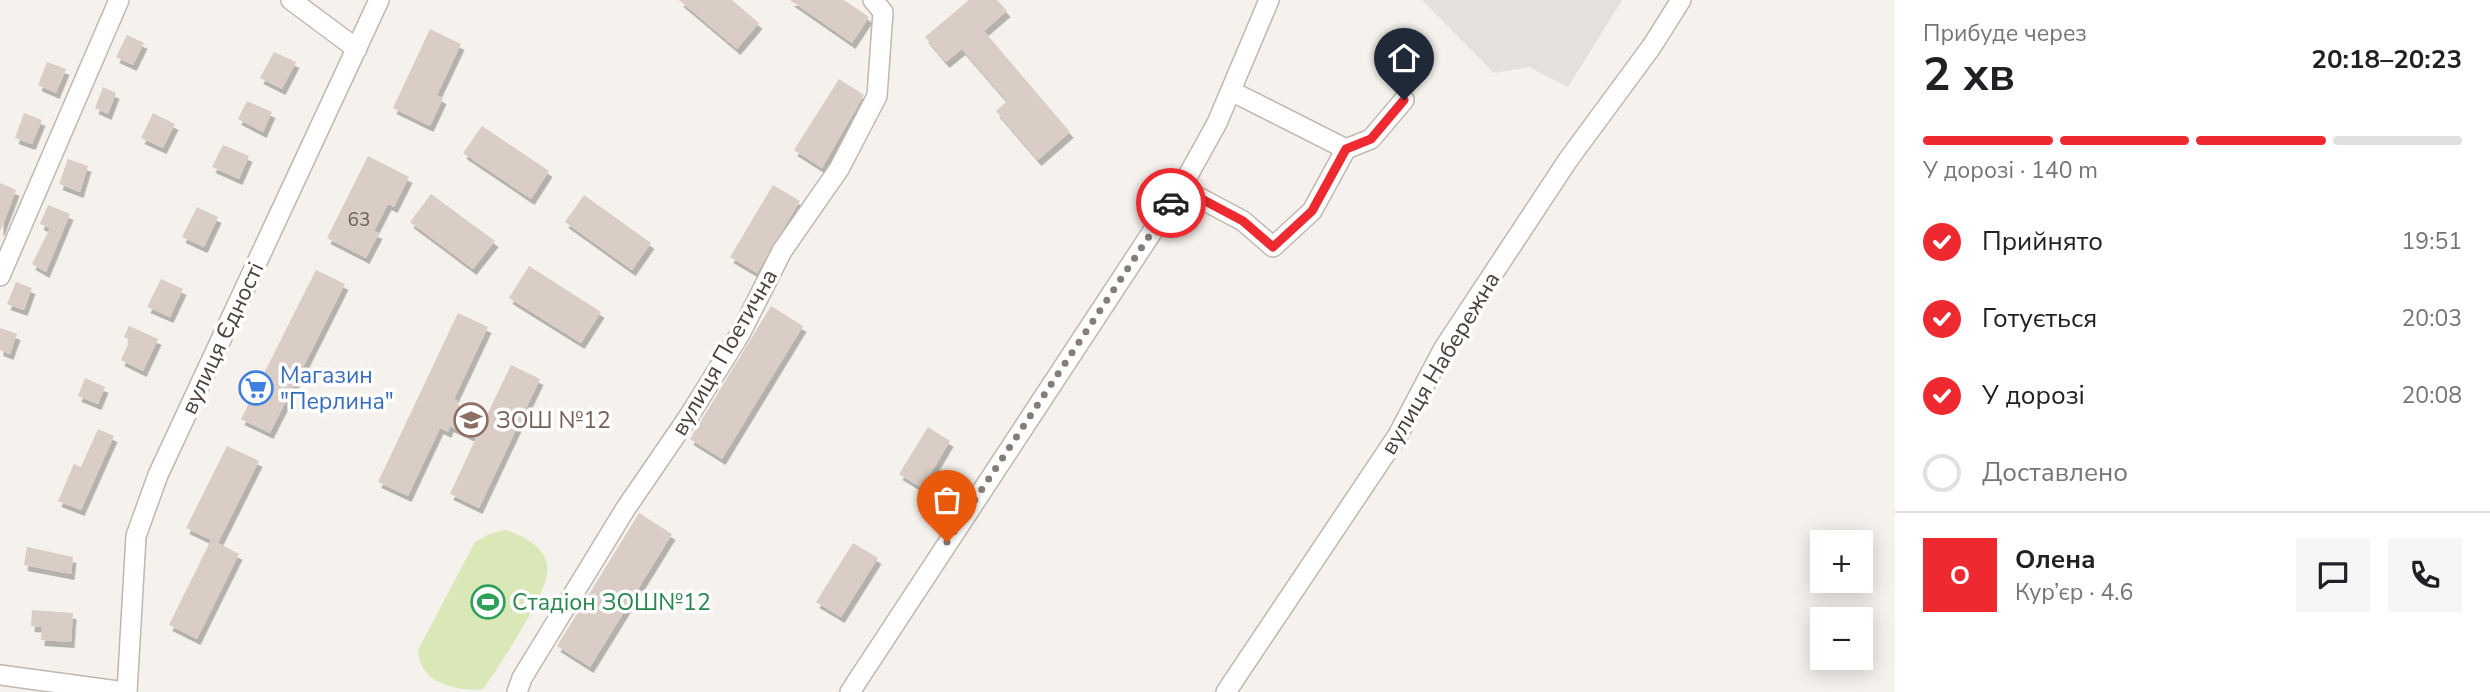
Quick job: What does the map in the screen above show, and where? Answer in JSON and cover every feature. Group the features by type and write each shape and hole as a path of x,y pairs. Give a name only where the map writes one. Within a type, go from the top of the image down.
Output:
{"street":[{"path":"0,276 119,0"},
{"path":"291,0 357,49"},
{"name":"вулиця Єдності","path":"126,692 136,536 153,487 379,0"},
{"name":"вулиця Поетична","path":"517,692 522,678 626,508 689,416 740,334 782,251 839,169 877,96 883,12 873,0"},
{"path":"850,692 1181,188 1231,91 1269,0"},
{"name":"вулиця Набережна","path":"1226,692 1398,435 1444,348 1568,160 1652,46 1681,0"},
{"path":"1231,91 1346,149"},
{"path":"1181,188 1243,221 1273,247 1312,211 1346,149 1371,139 1404,100"},
{"path":"0,675 126,692"}],"shaded area":[{"path":"1422,0 1622,0 1568,87 1529,67 1494,73"}],"green space":[{"name":"Стадіон ЗОШ№12","path":"506,530 535,545 545,558 547,574 538,600 483,689 461,689 440,683 424,670 418,650 475,542 492,533"}],"building":[{"path":"679,0 732,0 759,23 737,49"},
{"path":"790,0 844,0 869,17 852,43"},
{"path":"969,0 997,0 1007,11 984,31 1070,132 1038,160 996,111 1007,101 962,49 946,62 925,37"},
{"path":"430,29 461,44 437,95 443,98 430,126 393,108"},
{"path":"127,35 144,43 133,65 116,57"},
{"path":"274,52 296,62 282,89 260,78"},
{"path":"47,62 66,69 56,93 38,85"},
{"path":"839,79 864,95 822,168 794,150"},
{"path":"103,87 116,93 108,114 95,108"},
{"path":"247,101 272,112 263,132 238,119"},
{"path":"24,113 42,120 32,144 15,138"},
{"path":"153,113 175,124 163,148 141,138"},
{"path":"482,126 549,171 531,199 463,153"},
{"path":"223,145 249,156 239,179 212,167"},
{"path":"368,156 409,177 394,207 388,204 374,231 379,233 366,258 327,238"},
{"path":"68,159 88,166 80,192 59,184"},
{"path":"0,183 16,190 1,230 0,230"},
{"path":"773,185 800,201 757,273 730,257"},
{"path":"431,194 495,241 473,269 410,222"},
{"path":"584,195 651,243 632,270 565,222"},
{"path":"48,205 70,214 46,272 32,264 50,228 40,224"},
{"path":"197,207 218,217 204,247 182,237"},
{"path":"529,266 601,312 581,343 509,298"},
{"path":"316,270 345,284 270,433 241,419"},
{"path":"161,279 183,289 170,317 147,307"},
{"path":"16,282 32,288 24,310 7,304"},
{"path":"771,306 803,326 722,459 690,439"},
{"name":"ЗОШ №12","path":"458,313 488,327 454,399 458,401 457,405 485,419 511,365 540,379 479,508 450,494 476,438 450,426 448,432 440,428 408,496 378,482"},
{"path":"129,326 158,339 143,371 121,360 130,340 124,337"},
{"path":"0,328 17,334 10,354 0,350"},
{"path":"85,378 105,387 98,404 78,396"},
{"path":"928,427 950,441 922,488 899,474"},
{"path":"98,429 114,436 81,510 58,501 74,464 81,467"},
{"path":"227,446 259,461 218,543 239,554 197,639 169,625 211,540 186,528"},
{"path":"639,513 672,534 590,667 557,646"},
{"path":"853,543 878,558 841,617 816,602"},
{"path":"27,547 73,557 71,574 24,565"},
{"path":"32,610 73,613 71,642 41,640 42,627 31,626"}],"way so far":[{"path":"947,542 1171,203"}],"place":[{"name":"Магазин \"Перлина\"","path":"256,388"},
{"name":"ЗОШ №12","path":"471,420"},
{"name":"Стадіон ЗОШ№12","path":"488,602"}],"route":[{"path":"1171,203 1181,188 1243,221 1273,247 1312,211 1346,149 1371,139 1404,100"}]}
